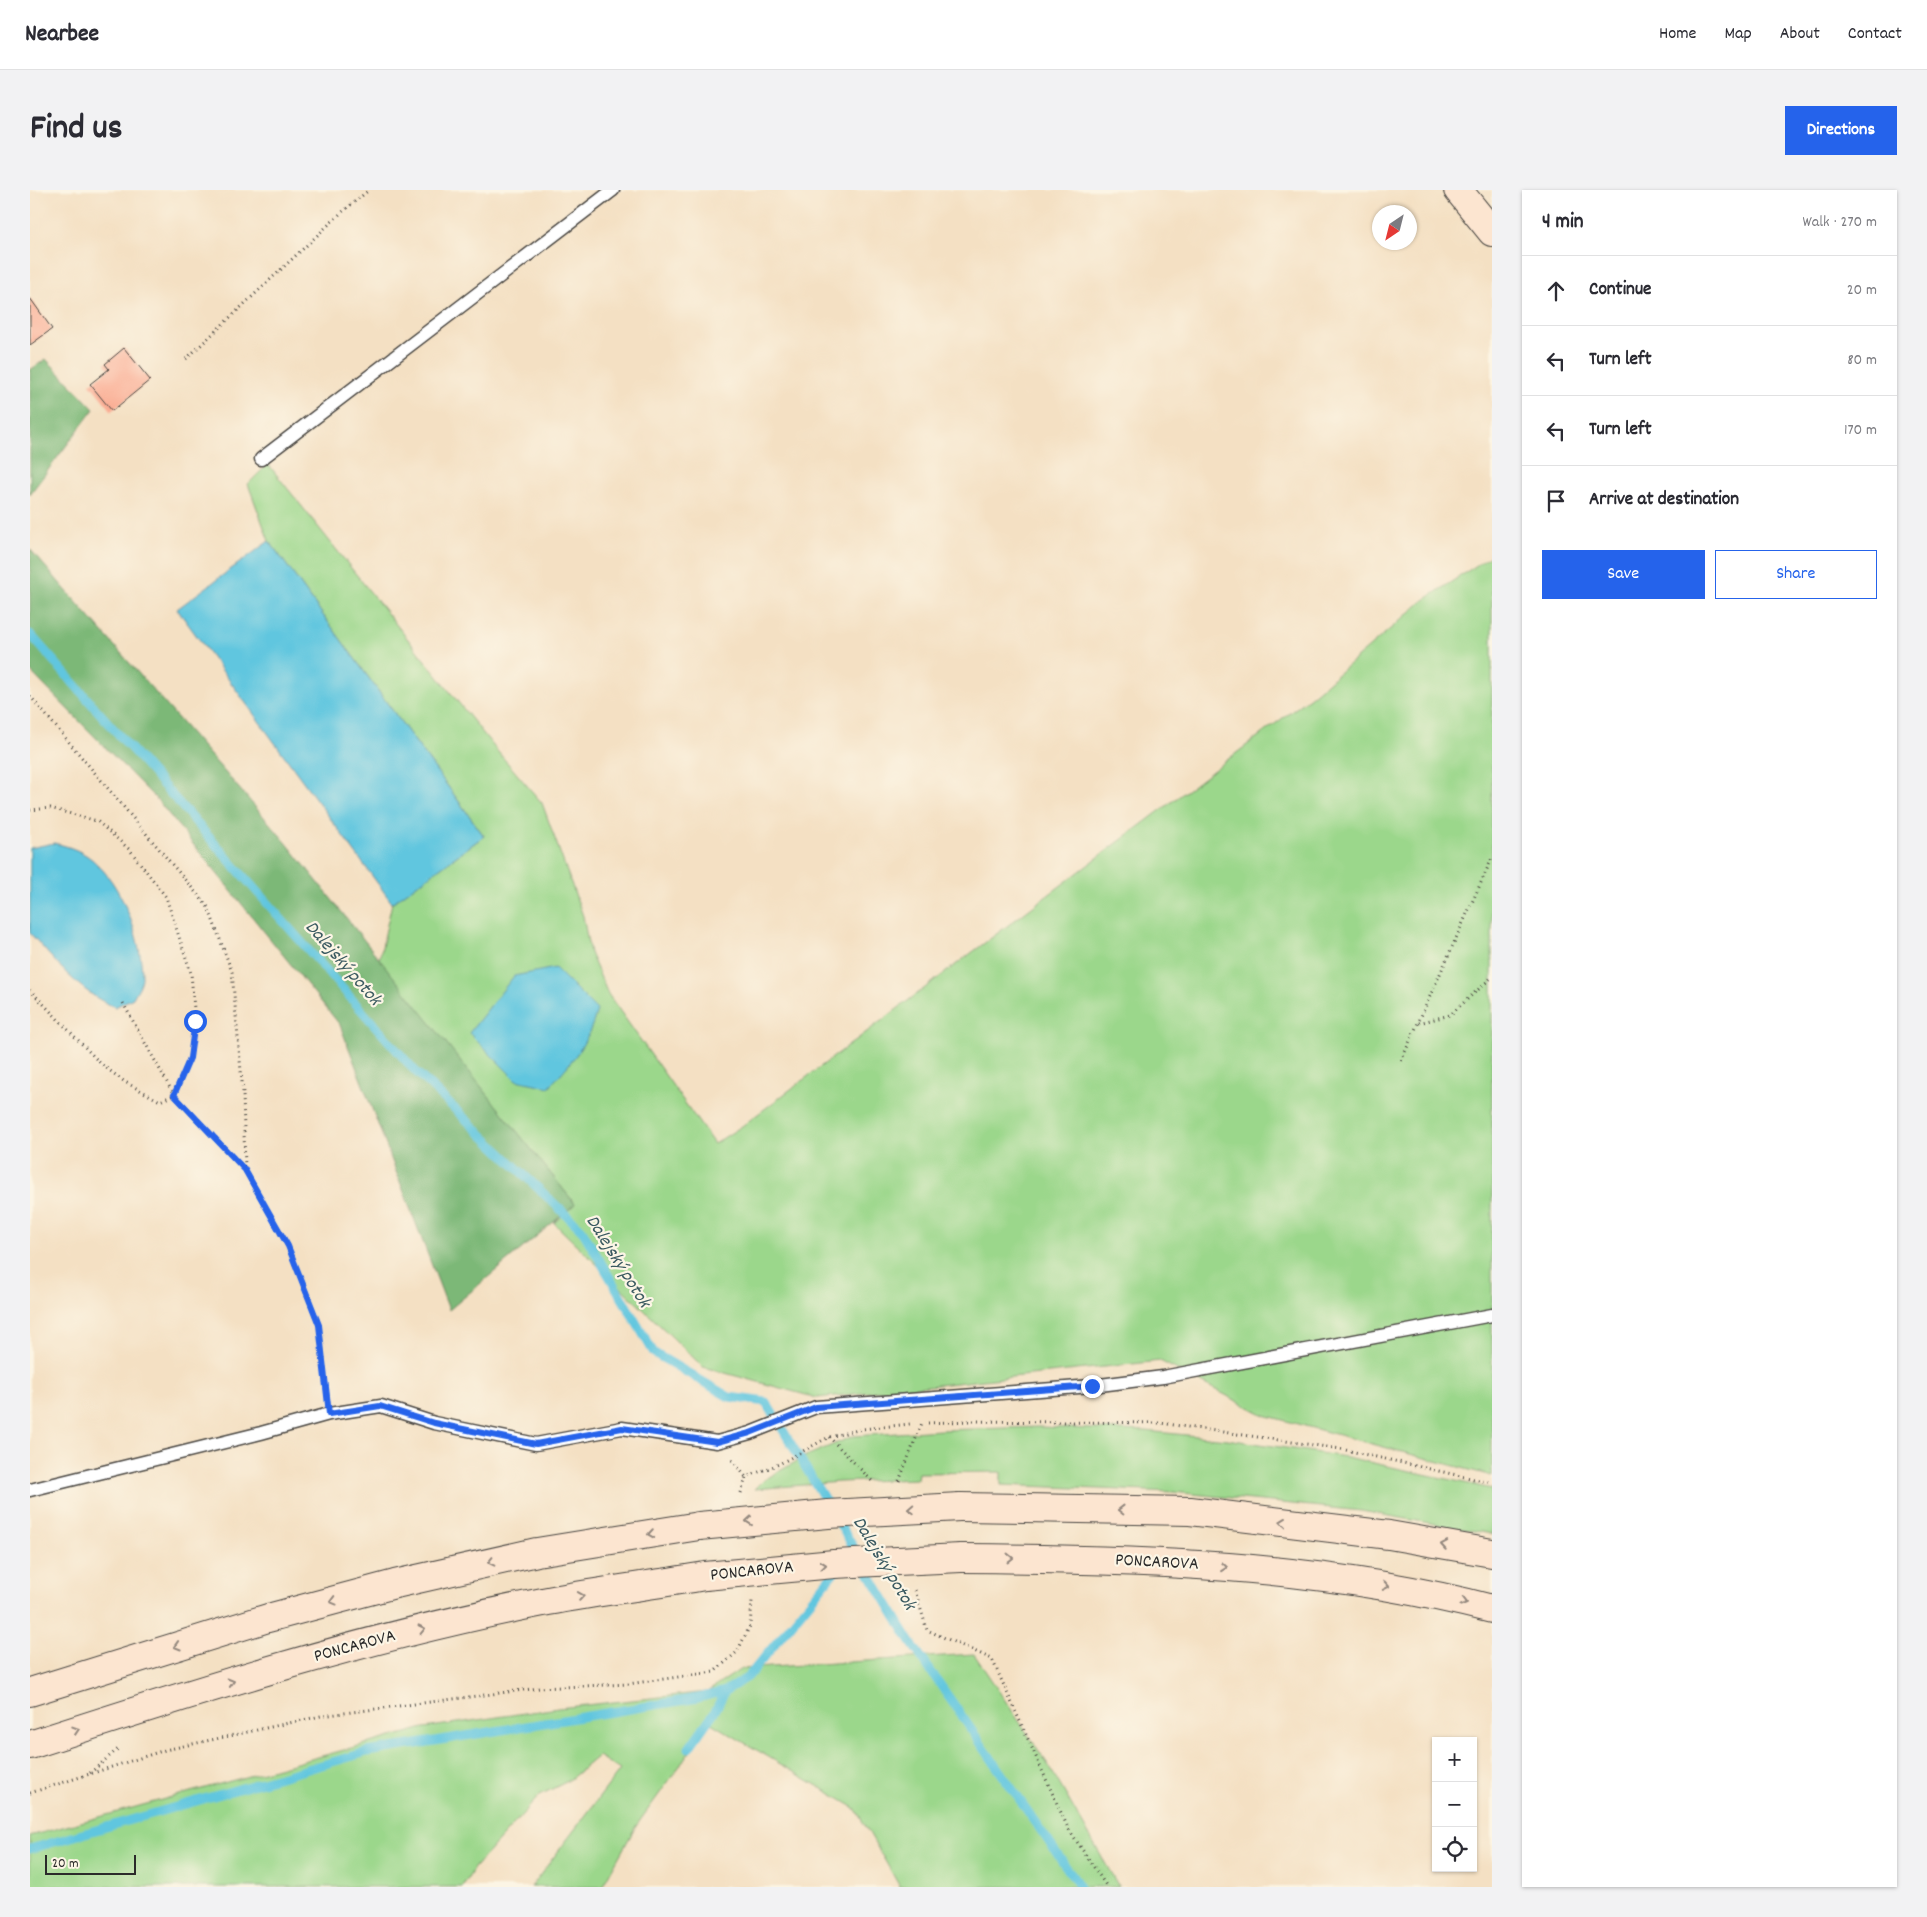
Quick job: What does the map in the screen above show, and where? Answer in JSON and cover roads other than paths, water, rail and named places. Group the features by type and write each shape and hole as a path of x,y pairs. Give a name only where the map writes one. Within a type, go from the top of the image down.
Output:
{"main road":[{"path":"1458,190 1492,232"},
{"path":"30,1692 268,1618 396,1584 538,1552 699,1526 828,1514 960,1507 1190,1511 1389,1535 1492,1553"},
{"name":"PONCAROVA","path":"30,1745 283,1666 409,1632 548,1601 705,1576 834,1564 961,1558 1169,1562 1289,1573 1436,1595 1492,1609"}],"lane":[{"path":"261,459 613,190"},
{"path":"30,1490 261,1433 329,1414 380,1406 434,1423 536,1444 622,1428 717,1442 750,1433 816,1407 1092,1386 1162,1377 1492,1315"}],"water":[{"path":"269,541 484,836 392,903 177,609"},
{"path":"54,843 78,851 98,865 116,888 130,917 139,948 142,980 133,998 115,1007 79,985 58,965 30,933 30,848"},
{"path":"555,968 597,1010 584,1043 549,1087 516,1080 469,1033 514,976"}],"waterway":[{"name":"Dalejský potok","path":"30,634 416,1072 582,1230 654,1353 729,1397 766,1402 910,1641 1080,1887"},
{"path":"30,1849 367,1752 698,1698 725,1691 748,1677 836,1570"},
{"path":"689,1748 715,1711 725,1691"}]}
